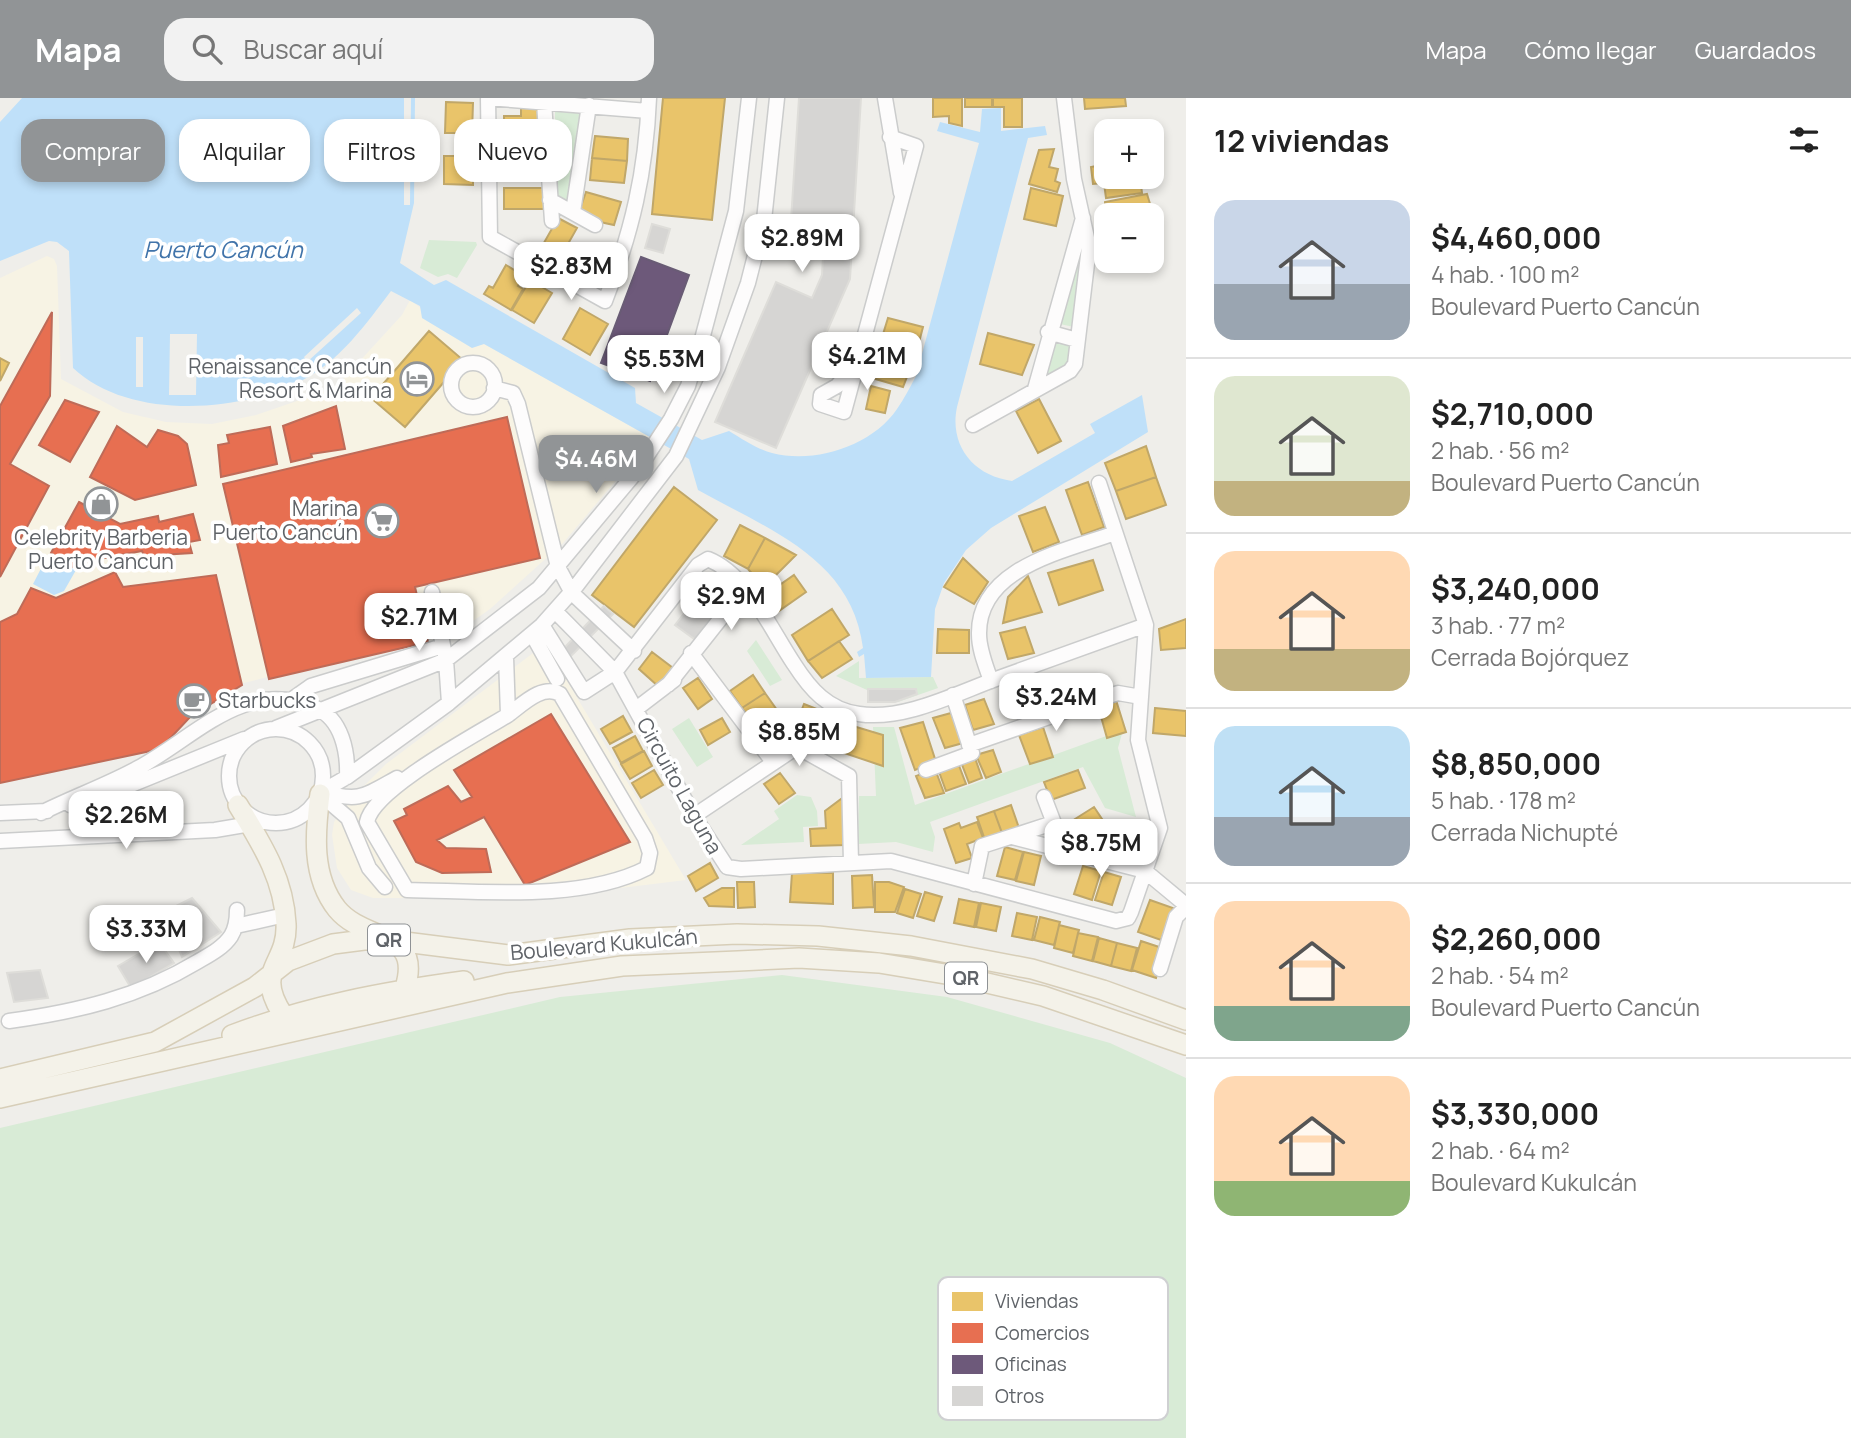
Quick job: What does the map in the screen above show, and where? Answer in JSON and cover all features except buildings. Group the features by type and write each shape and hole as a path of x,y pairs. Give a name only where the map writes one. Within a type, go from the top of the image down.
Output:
{"main road":[{"path":"320,793 314,842 321,877 335,906 347,920 389,940 408,956 410,972 405,988"},
{"path":"238,805 255,823 282,892 286,931 271,974 272,997 283,1015"},
{"name":"Boulevard Kukulcán","path":"0,1079 155,1042 255,986 288,961 318,949 349,942 389,940 508,955 630,939 737,934 818,936 911,946 1032,969 1103,990 1186,1020"},
{"name":"Boulevard Kukulcán","path":"0,1098 507,983 635,966 799,958 879,963 1042,996 1186,1045"},
{"path":"203,1052 228,1037 283,1015 405,988 478,979 507,983"}],"street":[{"path":"488,98 589,105 649,104 643,179 633,224 605,301 490,237 488,98"},
{"path":"0,813 41,813 104,796 260,731 276,729 322,710 445,653 539,588 657,442 688,386 722,274 736,211 749,98"},
{"path":"320,793 347,777 449,703 537,630 572,593 676,456 725,349 764,220 776,98"},
{"path":"885,98 902,194"},
{"path":"973,425 1073,368 1089,247 1063,98"},
{"path":"544,102 552,221"},
{"path":"573,212 589,105"},
{"path":"856,364 837,386 818,400 825,408 844,412 916,146 890,137"},
{"path":"550,200 595,225"},
{"path":"1035,389 1048,332 1083,218"},
{"path":"1048,332 1077,340"},
{"path":"494,388 513,393 518,404 558,566 572,593 634,651"},
{"name":"Circuito Laguna","path":"555,611 615,672 694,816 727,867 891,861 1122,922 1131,912 1160,828 1138,740 1146,625 1099,483"},
{"path":"991,681 979,633 985,605 996,588 1013,573 1115,533"},
{"path":"537,630 584,692 615,672 703,561 713,561 744,589 800,674 830,705 860,715 882,715 953,695 1146,625"},
{"path":"636,709 668,685 694,658 744,589"},
{"path":"432,592 445,653 449,703"},
{"path":"537,630 557,679"},
{"path":"294,698 311,686 445,653"},
{"path":"506,657 508,715"},
{"path":"694,658 773,762"},
{"path":"320,793 348,799 360,798 418,769 544,690 552,689 561,694 645,838 650,853 647,868 632,875 575,887 521,892 407,890 367,822 369,810 418,769"},
{"path":"969,745 1118,693 1141,697"},
{"path":"926,770 972,753 953,695"},
{"path":"41,813 136,769 234,707 262,698 294,698 322,710 338,728 343,740 347,777"},
{"path":"0,841 215,830 255,823 292,821 313,806 324,777 315,749 298,734 276,729"},
{"path":"238,805 230,792 229,763 246,739"},
{"path":"694,816 797,747 849,776 851,863"},
{"path":"320,793 348,818 369,868 385,887"},
{"path":"1044,797 1065,852"},
{"path":"974,884 982,846 1053,823"},
{"path":"1012,837 1145,871 1186,906 1176,917 1160,969"},
{"path":"9,1021 106,1002 145,989 217,950 230,937 236,926 237,910"},
{"path":"236,926 285,915"}],"shaded area":[{"path":"47,256 54,259 57,266 61,379 123,412 166,422 212,424 256,415 335,388 402,315 410,300 472,347 484,344 648,436 613,484 563,543 490,609 466,626 240,684 199,711 166,743 0,783 0,278"},
{"path":"545,644 686,880 539,898 373,898 351,890 337,868 332,835 334,822 346,804 386,764"}],"green space":[{"path":"555,108 582,111 570,205 555,197 555,182 572,182 572,119 555,119"},
{"path":"429,240 476,242 477,245 457,278 448,274 438,277 420,268"},
{"path":"1076,242 1083,245 1074,327 1055,323"},
{"path":"1050,340 1071,345 1070,366 1048,377 1043,374"},
{"path":"756,640 782,680 770,686 747,651"},
{"path":"859,661 859,678 933,677 938,688 898,702 867,702 867,690 836,676"},
{"path":"689,718 713,757 697,767 672,729"},
{"path":"873,727 894,727 915,805 1123,730 1118,748 1136,817 1105,808 1083,767 930,822 935,837 933,852 896,842 858,844 859,796 876,796"},
{"path":"797,795 811,797 817,811 818,826 803,827 804,842 741,845 779,819 774,811"},
{"path":"782,975 947,997 1110,1043 1186,1078 1186,1438 0,1438 0,1128 560,997"}],"water":[{"name":"Puerto Cancún","path":"22,98 415,98 415,119 324,119 324,182 414,182 414,203 400,263 434,285 446,280 635,388 636,403 702,440 729,431 772,453 806,456 841,449 873,433 886,422 907,393 916,376 979,143 937,131 940,122 980,132 982,109 1001,108 1001,131 1045,126 1047,135 1028,138 957,407 955,421 961,446 975,465 986,473 1012,481 1095,433 1090,424 1142,395 1148,432 991,528 966,550 944,583 935,609 931,677 866,678 864,654 859,657 857,652 863,648 856,617 842,591 824,569 802,550 778,533 698,490 689,459 484,344 472,348 422,318 420,306 391,291 351,341 328,363 301,381 275,392 216,405 184,406 123,396 96,385 73,368 69,251 57,242 49,241 0,261 0,122"},
{"path":"48,555 76,570 64,591 54,595 33,584"}],"pier":[{"path":"404,98 411,98 411,119 404,119"},
{"path":"404,182 410,182 410,205 404,205"},
{"path":"357,308 361,313 307,362 304,357"},
{"path":"170,334 197,334 196,395 169,395"},
{"path":"136,337 143,337 143,387 136,387"}],"place":[{"name":"Renaissance Cancún Resort & Marina","path":"417,379"},
{"name":"Celebrity Barberia Puerto Cancun","path":"101,504"},
{"name":"Marina Puerto Cancún","path":"382,521"},
{"name":"Starbucks","path":"194,701"}]}
